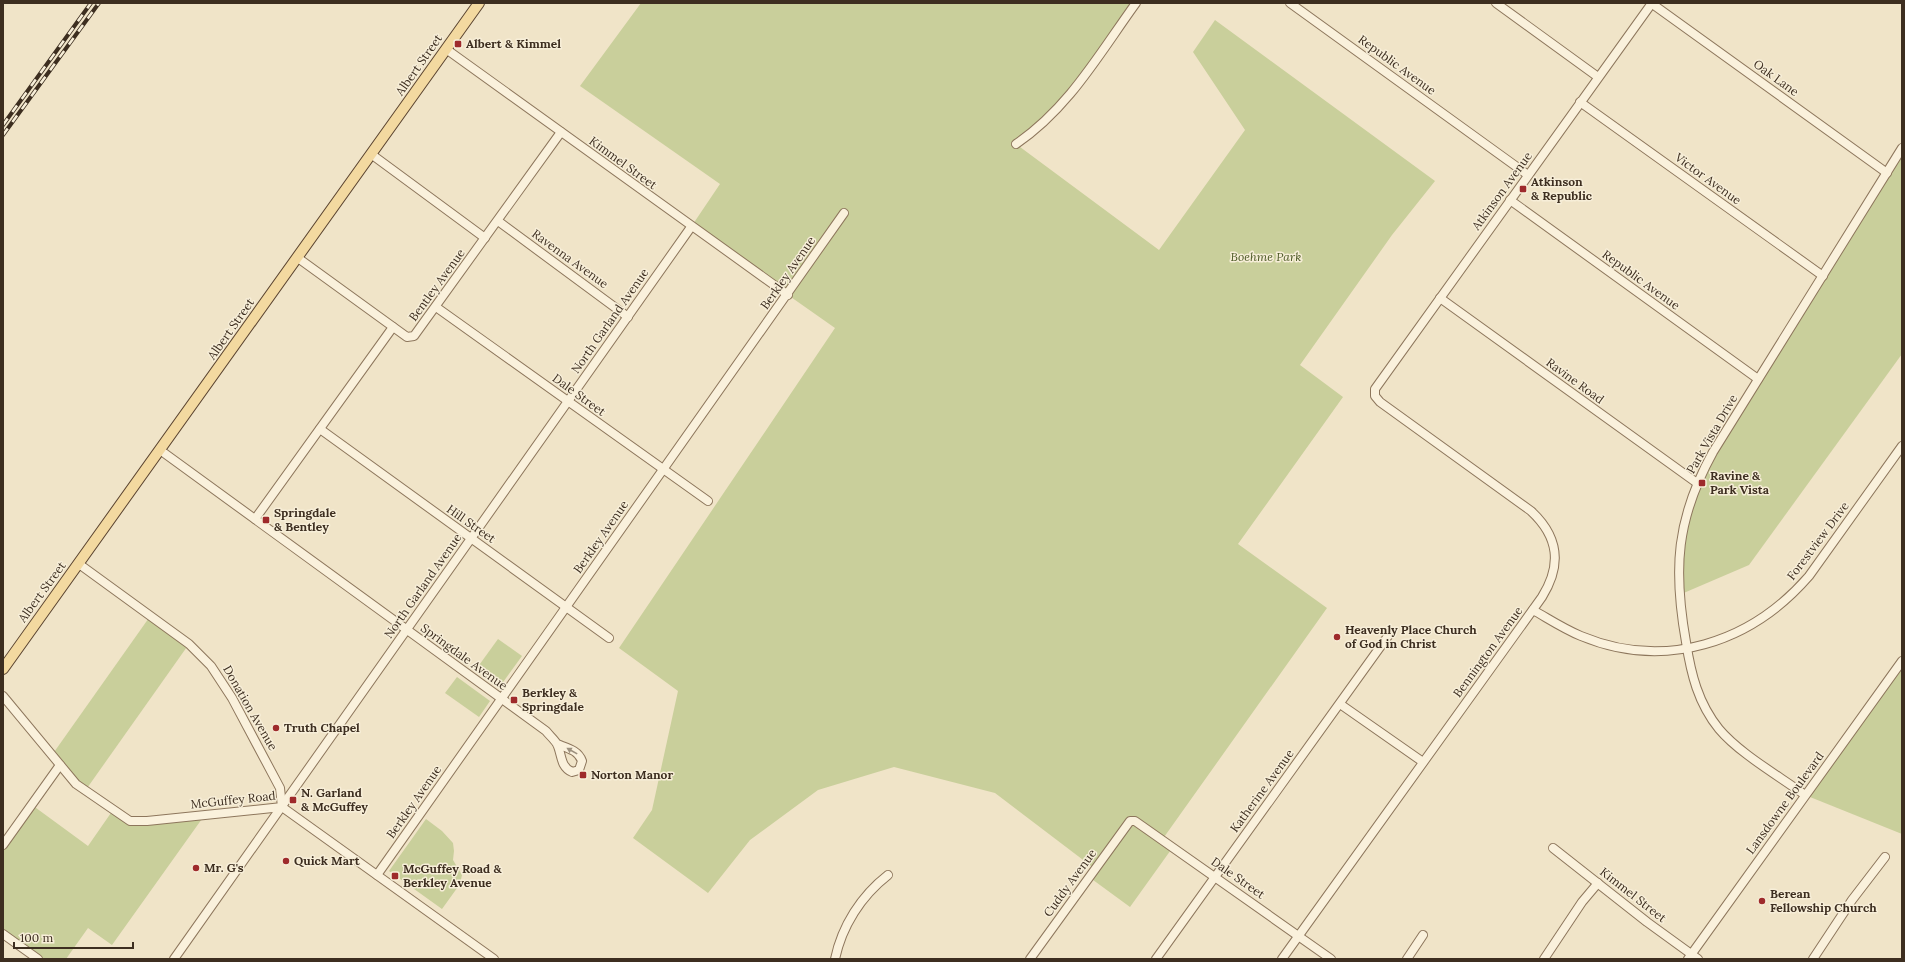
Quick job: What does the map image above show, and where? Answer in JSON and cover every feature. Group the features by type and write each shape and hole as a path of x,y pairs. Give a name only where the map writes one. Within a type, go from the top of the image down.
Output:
{"main road":[{"name":"Albert Street","path":"3,669 479,3"}],"street":[{"path":"1016,144 1039,127 1060,108 1136,3"},
{"name":"Republic Avenue","path":"1290,3 1528,175"},
{"path":"1496,3 1598,77"},
{"name":"Atkinson Avenue","path":"1374,394 1377,385 1651,3"},
{"name":"Oak Lane","path":"1651,3 1887,173"},
{"name":"Kimmel Street","path":"446,49 691,227 788,295"},
{"name":"Victor Avenue","path":"1580,102 1823,276"},
{"name":"Bentley Avenue","path":"255,519 393,327 407,337 414,336 561,132"},
{"name":"Park Vista Drive","path":"1805,795 1736,745 1719,729 1706,710 1696,689 1686,648 1679,595 1679,557 1684,520 1697,483 1712,452 1902,148"},
{"path":"371,154 486,238"},
{"name":"Republic Avenue","path":"1510,200 1758,379"},
{"name":"Berkley Avenue","path":"377,875 788,295 844,213"},
{"name":"Ravenna Avenue","path":"498,221 628,317"},
{"name":"North Garland Avenue","path":"174,959 691,227"},
{"path":"298,258 393,327"},
{"name":"Ravine Road","path":"1440,298 1697,483"},
{"name":"Dale Street","path":"436,307 708,501"},
{"name":"Bennington Avenue","path":"1282,959 1533,610 1550,584 1555,570 1554,545 1546,528 1531,511 1380,402 1374,394"},
{"name":"Hill Street","path":"320,429 609,638"},
{"name":"Forestview Drive","path":"1533,610 1568,630 1609,645 1639,650 1686,648 1708,643 1737,633 1767,616 1791,596 1809,576 1902,446"},
{"name":"Springdale Avenue","path":"160,450 546,731 557,744"},
{"name":"Donation Avenue","path":"79,564 189,644 211,666 232,698 280,788 282,807"},
{"name":"Katherine Avenue","path":"1156,959 1388,636"},
{"name":"Lansdowne Boulevard","path":"1693,957 1805,795 1902,661"},
{"name":"McGuffey Road","path":"3,696 76,784 134,822 282,807 494,959"},
{"path":"1340,704 1423,762"},
{"path":"3,845 60,765"},
{"name":"Dale Street","path":"1130,821 1135,821 1331,959"},
{"name":"Cuddy Avenue","path":"1030,959 1130,821"},
{"name":"Kimmel Street","path":"1553,848 1693,957"},
{"path":"1813,959 1852,900 1885,857"},
{"path":"835,959 843,934 858,907 868,893 888,875"},
{"path":"1544,959 1582,902 1598,883"},
{"path":"3,934 38,959"},
{"path":"1407,959 1423,936"}],"green space":[{"name":"Boehme Park","path":"641,3 1136,3 1074,90 1016,144 1159,250 1245,130 1193,52 1215,20 1435,181 1392,235 1300,365 1343,397 1238,544 1327,608 1162,840 1173,847 1130,907 1089,877 1095,869 995,793 894,767 818,790 750,840 708,893 633,838 652,810 678,691 619,648 835,328 691,227 720,184 580,86"},
{"path":"1902,148 1902,354 1749,565 1679,595 1679,557 1703,470"},
{"path":"151,615 189,644 85,791 52,755"},
{"path":"498,639 522,656 501,685 477,668"},
{"path":"1902,665 1902,834 1805,795"},
{"path":"457,677 490,701 479,717 445,693"},
{"path":"32,805 88,846 113,810 130,821 204,816 112,945 88,928 66,959 38,959 3,934 3,845"},
{"path":"426,819 442,831 453,843 453,860 462,875 460,884 442,909 389,871"}],"railway":[{"path":"3,125 91,3"},
{"path":"3,135 99,3"}],"place":[{"name":"Albert & Kimmel","path":"458,44"},
{"name":"Atkinson & Republic","path":"1523,189"},
{"name":"Ravine & Park Vista","path":"1702,483"},
{"name":"Springdale & Bentley","path":"266,520"},
{"name":"Heavenly Place Church of God in Christ","path":"1337,637"},
{"name":"Berkley & Springdale","path":"514,700"},
{"name":"Truth Chapel","path":"276,728"},
{"name":"Norton Manor","path":"583,775"},
{"name":"N. Garland & McGuffey","path":"293,800"},
{"name":"Quick Mart","path":"286,861"},
{"name":"Mr. G's","path":"196,868"},
{"name":"McGuffey Road & Berkley Avenue","path":"395,876"},
{"name":"Berean Fellowship Church","path":"1762,901"}]}
